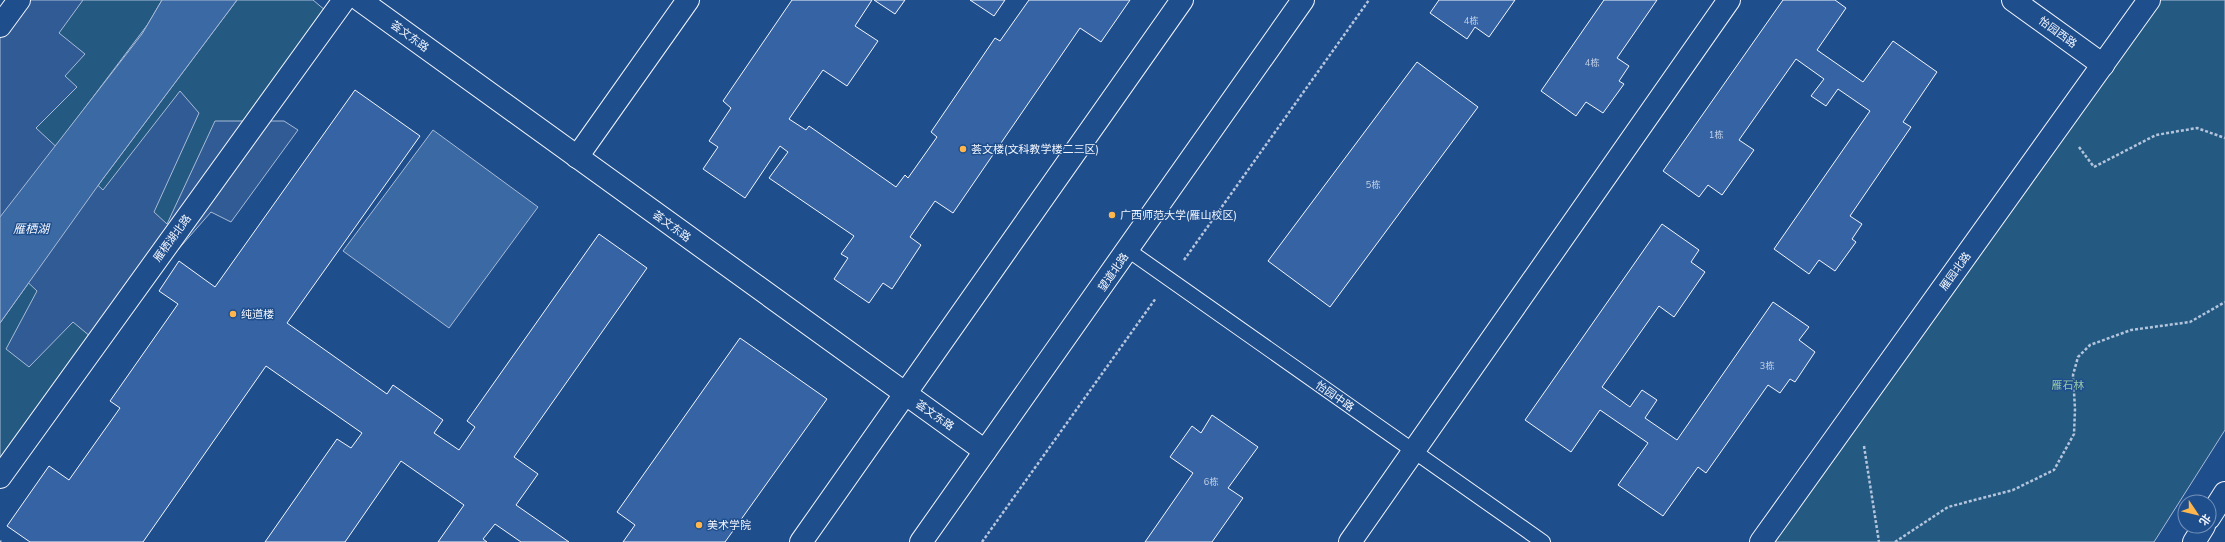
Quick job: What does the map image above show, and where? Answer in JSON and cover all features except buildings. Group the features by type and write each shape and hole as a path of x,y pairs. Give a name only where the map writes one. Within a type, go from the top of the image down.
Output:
{"street":[{"path":"0,26 19,0"},
{"name":"雁栖湖北路","path":"0,477 344,0"},
{"name":"荟文东路","path":"360,0 986,451"},
{"path":"577,157 688,0"},
{"path":"800,542 1182,0"},
{"name":"望道北路","path":"921,542 1303,0"},
{"path":"1350,542 1730,0"},
{"name":"怡园西路","path":"2013,0 2103,64"},
{"name":"雁园北路","path":"1761,542 2149,0"},
{"path":"2217,506 2225,493"}],"lane":[{"name":"怡园中路","path":"1128,250 1543,542"}],"path":[{"path":"2060,124 2094,166 2156,135 2197,128 2225,138"},
{"path":"1894,542 1948,507 2013,490 2054,470 2074,434 2075,409 2073,375 2078,357 2090,345 2130,330 2190,322 2225,302"},
{"path":"1858,407 1879,542"}],"green space":[{"path":"50,0 162,0 148,24 32,178 0,71"},
{"path":"237,0 313,0 332,16 0,477 0,323 102,180"},
{"name":"雁石林","path":"2149,0 2225,0 2225,430 2184,494 2177,494 2177,506 2154,542 1761,542"}],"shaded area":[{"path":"19,0 83,0 59,33 85,54 65,76 77,87 36,128 103,190 180,91 199,113 154,212 167,224 215,121 284,121 298,130 231,222 211,212 97,342 73,322 29,367 6,349 37,291 0,256 0,26"}],"water":[{"name":"雁栖湖","path":"162,0 237,0 102,180 0,323 0,217 142,34"},
{"path":"433,130 538,207 449,328 343,251"}],"place":[{"name":"荟文楼(文科教学楼二三区)","path":"963,149"},
{"name":"广西师范大学(雁山校区)","path":"1112,215"},
{"name":"纯道楼","path":"233,314"},
{"name":"美术学院","path":"699,525"}]}
